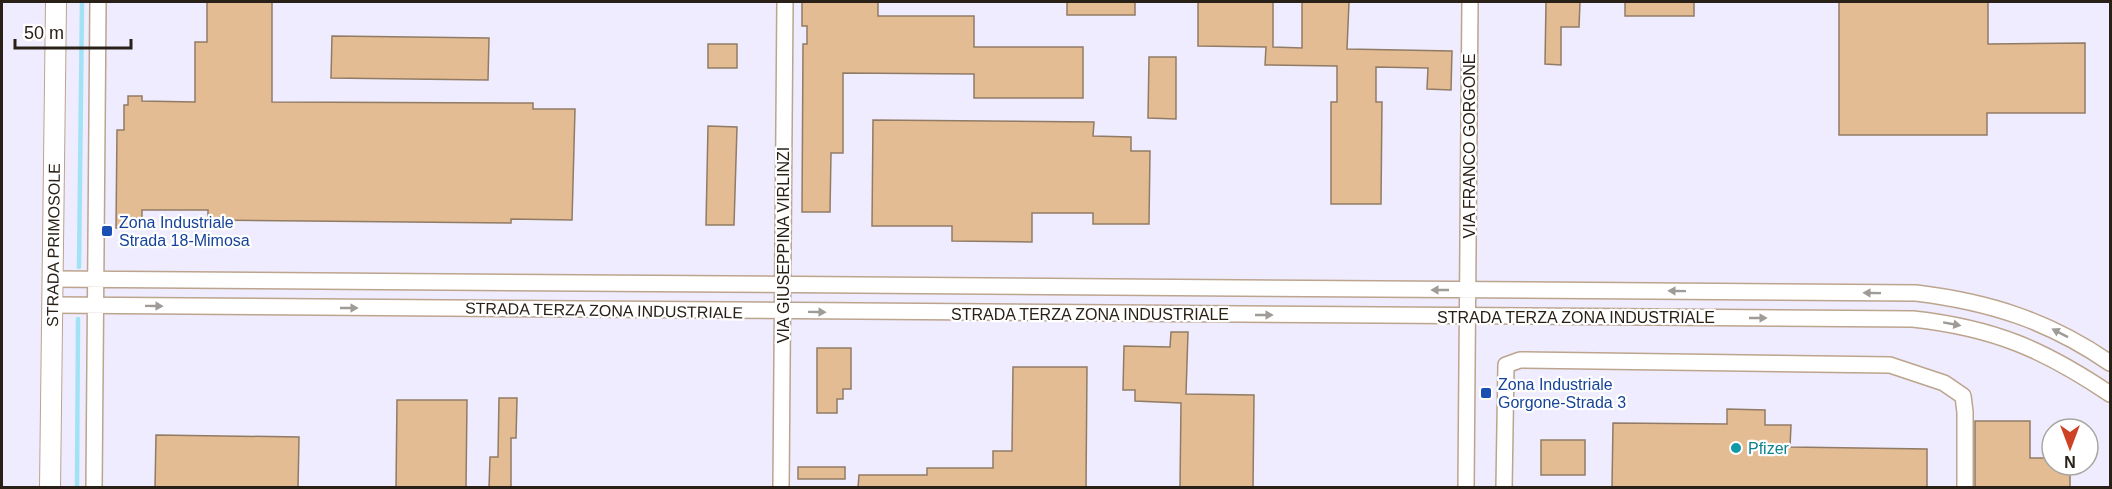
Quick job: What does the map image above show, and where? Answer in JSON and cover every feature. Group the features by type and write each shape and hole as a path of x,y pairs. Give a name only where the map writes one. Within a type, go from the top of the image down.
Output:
{"main road":[{"name":"STRADA PRIMOSOLE","path":"50,488 56,2"}],"street":[{"path":"94,488 98,2"},
{"name":"VIA GIUSEPPINA VIRLINZI","path":"781,488 785,2"},
{"name":"VIA FRANCO GORGONE","path":"1468,317 1470,2"},
{"name":"STRADA TERZA ZONA INDUSTRIALE","path":"53,279 1916,293 1956,298 1998,307 2044,324 2110,363"},
{"name":"STRADA TERZA ZONA INDUSTRIALE","path":"52,305 1913,319 1942,322 1991,332 2034,348 2073,369 2110,394"},
{"path":"1466,488 1468,317"},
{"path":"1504,488 1506,365 1521,360 1890,365 1944,382 1963,396 1965,488"}],"shaded area":[{"path":"2,2 2110,2 2110,487 2,487"}],"building":[{"path":"207,2 272,2 272,102 533,103 533,109 575,109 572,220 511,219 511,223 208,220 208,210 142,210 142,218 133,218 133,228 116,228 117,130 124,130 124,105 128,105 128,96 142,96 142,101 195,102 195,42 207,42"},
{"path":"802,2 878,2 878,16 974,16 974,47 1083,47 1083,98 974,98 974,74 843,73 843,153 831,153 830,212 802,212 803,44 807,44 807,26 802,26"},
{"path":"1067,2 1135,2 1135,15 1067,15"},
{"path":"1198,2 1273,2 1273,47 1302,48 1302,2 1349,2 1347,49 1452,51 1451,90 1427,89 1428,68 1376,67 1376,102 1382,102 1381,204 1331,204 1331,102 1337,102 1337,66 1265,65 1266,47 1198,46"},
{"path":"1546,2 1580,2 1579,27 1561,27 1561,65 1545,64"},
{"path":"1625,2 1694,2 1694,16 1625,16"},
{"path":"1839,2 1988,2 1988,44 2085,43 2085,113 1987,113 1987,135 1839,135"},
{"path":"332,36 489,38 488,80 331,78"},
{"path":"708,44 737,44 737,68 708,68"},
{"path":"1149,57 1176,57 1176,119 1148,118"},
{"path":"873,120 1094,122 1093,136 1131,137 1131,151 1150,151 1149,224 1093,224 1093,213 1032,213 1032,242 952,241 952,226 872,226"},
{"path":"708,126 737,127 734,225 706,225"},
{"path":"1171,332 1188,332 1186,394 1254,395 1253,488 1180,488 1181,403 1135,401 1135,390 1123,390 1124,346 1170,347"},
{"path":"817,348 851,348 851,389 843,389 843,399 837,399 837,413 817,413"},
{"path":"1013,367 1087,367 1086,488 858,488 859,475 927,475 927,468 993,468 993,451 1012,451"},
{"path":"499,398 517,398 516,438 511,438 511,488 489,488 490,457 498,457"},
{"path":"397,400 467,400 466,488 396,488"},
{"name":"Pfizer","path":"1727,409 1765,410 1765,425 1791,425 1790,447 1927,449 1927,488 1612,488 1613,423 1727,424"},
{"path":"1975,421 2030,421 2030,458 2040,458 2040,477 2070,477 2070,488 1975,488"},
{"path":"156,435 299,437 298,488 155,488"},
{"path":"1541,440 1585,440 1585,475 1541,475"},
{"path":"798,467 845,467 845,479 798,479"}],"waterway":[{"path":"79,267 82,2"},
{"path":"77,488 78,319"}],"place":[{"name":"Zona Industriale Strada 18-Mimosa","path":"107,231"},
{"name":"Zona Industriale Gorgone-Strada 3","path":"1486,393"},
{"name":"Pfizer","path":"1736,448"}]}
